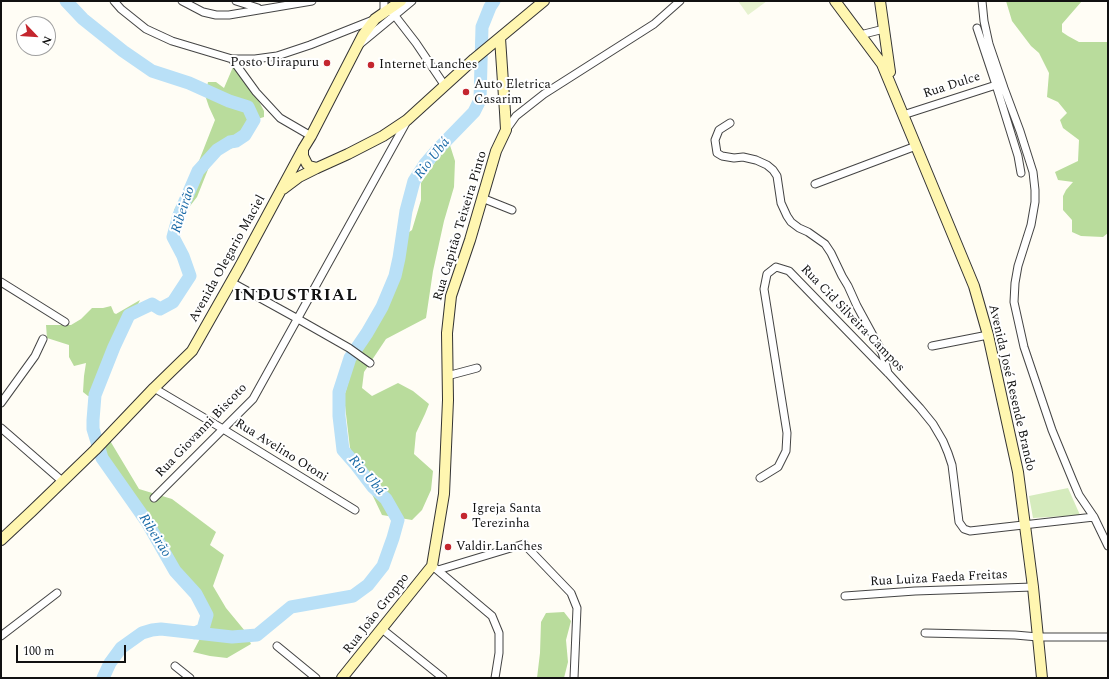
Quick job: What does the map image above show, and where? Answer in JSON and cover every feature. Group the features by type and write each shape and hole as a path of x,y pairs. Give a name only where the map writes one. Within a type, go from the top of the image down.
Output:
{"main road":[{"name":"Avenida Olegario Maciel","path":"1,540 95,450 154,388 192,351 311,136 363,35 375,20 388,8 401,1"},
{"path":"279,192 299,177 348,154 382,136 407,120 474,59 544,1"},
{"name":"Avenida José Resende Brando","path":"835,1 882,64 974,286 988,335 1018,472 1026,525 1042,678"},
{"path":"880,1 891,86"},
{"name":"Rua Capitão Teixeira Pinto","path":"435,568 444,494 448,400 446,333 451,296 496,151 506,130 500,38"},
{"path":"303,149 303,156 307,164 316,168"},
{"name":"Rua João Groppo","path":"342,678 435,568"}],"street":[{"path":"114,1 121,9 146,28 172,41 232,59 256,59 277,56 310,46 375,20"},
{"path":"182,1 203,12 216,15 229,15 312,1"},
{"path":"236,1 260,9"},
{"path":"358,46 378,29 388,8 412,1"},
{"path":"506,130 516,116 544,94 654,24 680,1"},
{"path":"982,1 984,21 989,44 1021,173"},
{"path":"388,8 416,43 445,86"},
{"name":"Rua Dulce","path":"904,116 999,83 977,28"},
{"path":"860,35 884,29"},
{"path":"232,59 256,92 280,118 311,136"},
{"path":"999,83 1020,131 1033,172 1035,190 1035,202 1031,225 1018,266 1014,302 1024,346 1052,430 1073,480 1094,516 1108,546"},
{"name":"Rua Giovanni Biscoto","path":"154,498 253,399 407,120"},
{"path":"730,123 720,130 715,140 717,153 722,156 734,158 743,157 756,160 767,165 773,170 777,176 781,203 787,216 791,222 825,244 832,253 857,306 882,352 888,373"},
{"path":"382,136 387,135 390,137 393,147"},
{"path":"815,184 916,146"},
{"path":"482,198 512,210"},
{"name":"Rua Cid Silveira Campos","path":"760,478 778,467 786,451 787,433 764,289 767,274 776,267 789,271 888,373 929,419 943,442 952,465 959,522 964,529 970,531 1026,525"},
{"path":"230,282 349,348 370,363"},
{"path":"2,283 65,322"},
{"path":"932,346 988,335"},
{"path":"1,403 35,356 43,338"},
{"path":"447,376 477,368"},
{"name":"Rua Avelino Otoni","path":"154,388 224,429 355,510"},
{"path":"1,428 62,481"},
{"path":"1026,525 1094,516"},
{"path":"435,568 524,544 570,593 577,608 574,678"},
{"path":"435,568 492,616 499,633 499,653 495,678"},
{"name":"Rua Luiza Faeda Freitas","path":"845,596 915,591 1033,587"},
{"path":"1,636 57,593"},
{"path":"382,629 443,678"},
{"path":"925,633 1015,634 1038,638 1108,636"},
{"path":"277,646 316,678"},
{"path":"175,666 190,678"}],"green space":[{"path":"738,1 767,1 748,15"},
{"path":"1006,1 1082,1 1062,24 1062,32 1079,42 1108,42 1108,233 1103,237 1081,236 1072,232 1072,220 1063,210 1063,196 1073,182 1058,180 1055,172 1078,161 1079,140 1063,128 1060,120 1067,113 1058,102 1047,97 1049,73 1039,53 1031,46 1012,21"},
{"path":"233,67 250,84 264,111 264,117 254,120 251,133 236,147 223,151 209,167 197,197 183,215 179,215 174,210 195,171 215,120 205,95 208,82 216,82 224,88"},
{"path":"448,139 455,161 454,187 444,221 433,271 426,318 386,339 364,372 362,388 372,396 398,383 413,391 429,404 416,433 414,454 433,471 431,490 422,510 412,520 382,515 350,448 344,397 354,363 400,278 402,237 412,230 421,200 421,183"},
{"path":"140,300 93,397 88,396 83,392 86,363 74,366 69,357 69,345 47,338 46,325 71,325 81,319 92,308 111,306 116,314"},
{"path":"109,439 139,489 172,499 216,532 210,545 224,555 213,586 226,608 245,631 251,644 227,658 193,652 206,627 211,610 198,594 177,575 100,452"},
{"path":"1068,488 1080,515 1033,518 1029,496"},
{"path":"564,612 571,621 566,640 568,662 564,678 537,678 540,653 541,622 546,613"}],"waterway":[{"name":"Ribeirão","path":"66,1 83,19 123,51 152,71 189,83 229,101 248,107 254,120 245,135 217,150 198,171 179,215 173,237 183,256 190,276 173,302 160,309 152,304 129,315 114,347 95,395 93,429 102,458 147,522 175,571 196,594 207,615 203,629 195,633"},
{"name":"Rio Ubá","path":"103,678 110,663 121,648 142,633 161,629 232,637 257,635 291,607 353,596 368,585 383,566 398,520 386,499 373,487 343,450 339,416 339,392 350,358 382,307 395,276 406,211 414,181 425,164 438,149 474,112 480,100 482,27 494,1"}],"place":[{"name":"Posto Uirapuru","path":"327,63"},
{"name":"Internet Lanches","path":"371,65"},
{"name":"Auto Eletrica Casarim","path":"466,92"},
{"name":"Igreja Santa Terezinha","path":"464,516"},
{"name":"Valdir Lanches","path":"448,547"}],"district":[{"name":"INDUSTRIAL","path":"296,297"}]}
